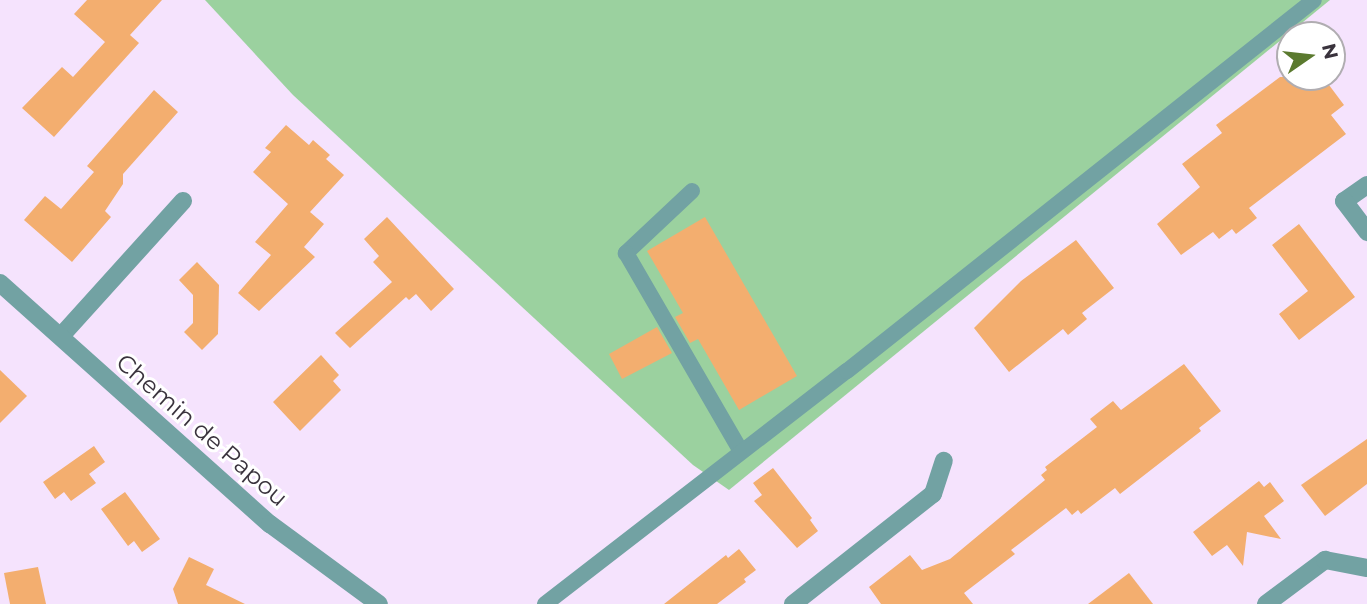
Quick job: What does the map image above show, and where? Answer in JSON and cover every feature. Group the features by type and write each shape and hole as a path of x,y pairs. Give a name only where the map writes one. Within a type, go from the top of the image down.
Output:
{"street":[{"path":"1367,185 1345,201 1367,232"},
{"path":"61,336 183,201"},
{"name":"Chemin de Papou","path":"0,283 270,524 379,604"},
{"path":"793,604 933,494 944,461"},
{"path":"1266,604 1325,560 1367,568"}],"lane":[{"path":"545,604 555,599 741,451 847,371 1314,0"},
{"path":"692,191 626,253 741,451"}],"green space":[{"path":"205,0 1330,0 1304,21 1276,21 1276,44 729,490 693,465 293,95"}],"building":[{"path":"87,0 162,0 130,35 139,43 54,137 22,108 62,67 73,77 105,42 74,14"},
{"path":"1276,80 1276,91 1334,91 1344,105 1331,115 1346,134 1249,208 1257,218 1236,234 1232,229 1219,239 1213,232 1181,255 1157,224 1200,187 1182,164 1222,133 1216,125"},
{"path":"154,90 178,112 123,174 123,184 105,211 111,217 72,262 24,220 45,196 61,209 94,172 87,166"},
{"path":"286,125 309,145 313,140 330,155 326,159 344,175 310,212 324,224 304,247 315,257 259,311 238,293 271,255 255,242 288,204 253,172 271,152 265,148"},
{"path":"387,217 454,289 431,311 416,294 409,300 406,297 350,348 335,333 392,282 373,262 379,256 364,239"},
{"path":"705,217 797,376 739,410 698,339 690,343 675,317 683,313 647,251"},
{"path":"1299,224 1355,297 1299,340 1279,314 1308,291 1272,245"},
{"path":"1076,240 1114,288 1082,313 1087,319 1068,335 1063,329 1009,372 974,328 1021,281"},
{"path":"197,262 219,285 218,334 202,350 184,332 193,323 193,295 179,280"},
{"path":"657,327 672,353 622,379 609,354"},
{"path":"321,355 339,375 333,381 341,390 300,431 273,402"},
{"path":"1184,364 1221,411 1199,428 1201,431 1120,494 1115,488 1081,514 1078,510 1072,515 1066,508 1011,550 1015,554 964,593 973,604 881,604 869,587 910,555 922,570 950,559 1045,480 1041,475 1047,470 1045,467 1097,427 1090,419 1113,401 1121,410"},
{"path":"0,370 27,396 0,423"},
{"path":"1367,439 1367,484 1325,516 1301,485"},
{"path":"94,446 105,462 89,474 96,483 71,501 64,492 55,499 43,482"},
{"path":"773,468 812,518 810,520 818,531 797,548 754,501 762,495 753,483"},
{"path":"1259,481 1264,487 1270,482 1284,501 1264,516 1281,539 1247,532 1243,566 1227,545 1212,556 1193,532"},
{"path":"125,492 160,539 142,552 134,541 128,546 101,509"},
{"path":"739,549 756,570 744,579 746,582 717,604 664,604 726,555 728,558"},
{"path":"189,557 214,569 206,585 245,604 178,604 173,589"},
{"path":"38,567 46,604 10,604 4,573"},
{"path":"1129,573 1153,604 1088,604"}]}
